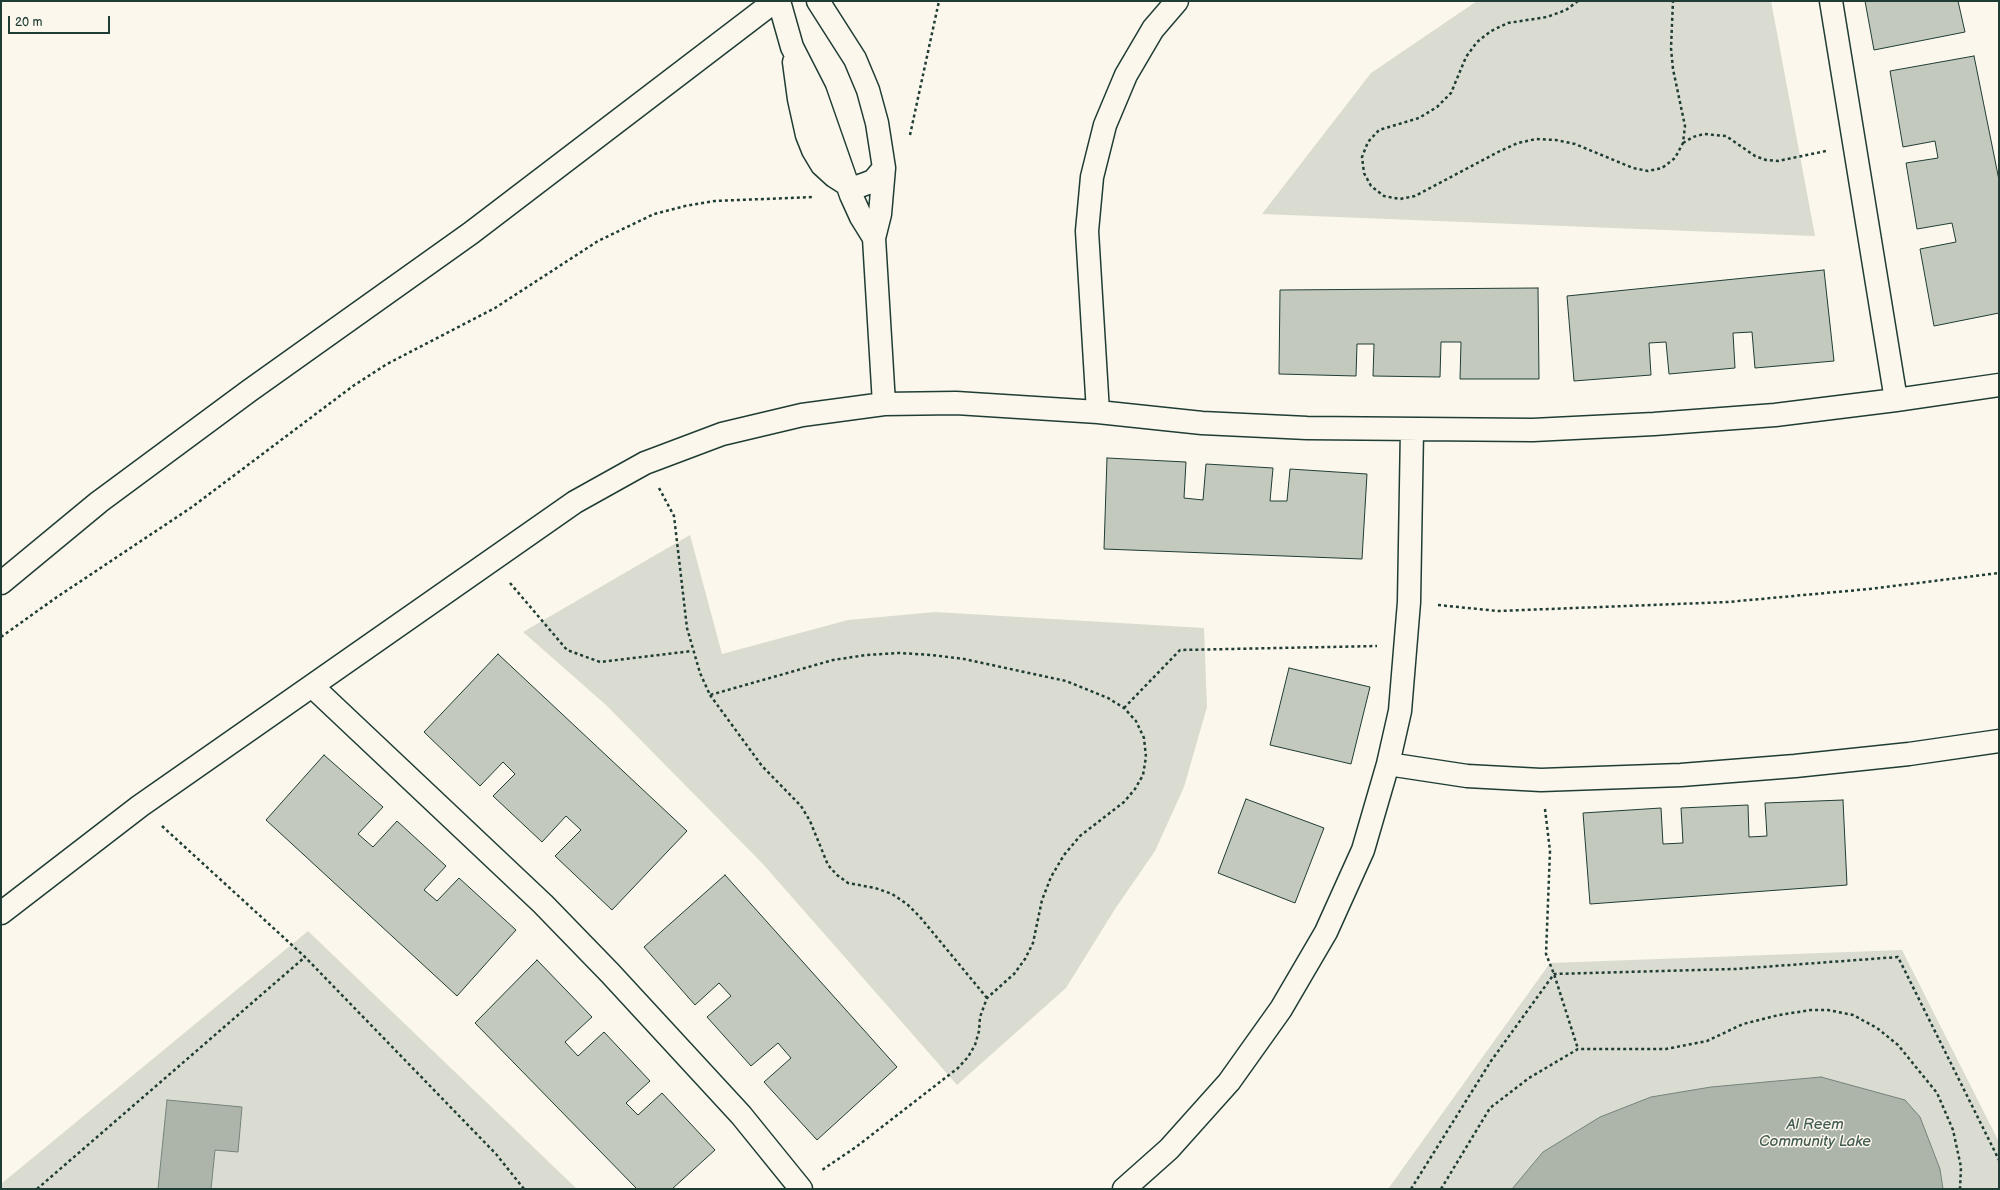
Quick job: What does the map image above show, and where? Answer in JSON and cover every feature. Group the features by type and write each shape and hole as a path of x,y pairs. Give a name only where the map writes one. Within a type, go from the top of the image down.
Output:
{"street":[{"path":"1,584 99,502 231,404 472,233 775,1"},
{"path":"779,1 792,47 815,92 861,217 874,238"},
{"path":"818,1 855,59 868,90 877,123 884,168 880,214 874,238 884,404"},
{"path":"1098,412 1087,231 1092,178 1105,125 1126,75 1153,29 1177,1"},
{"path":"1831,1 1896,400"},
{"path":"850,190 873,181 884,168"},
{"path":"1,913 140,806 313,687 576,502 645,463 722,434 802,415 884,404 956,403 1098,412 1202,422 1307,428 1533,430 1654,424 1775,415 1999,385"},
{"path":"1124,1189 1169,1149 1229,1082 1282,1009 1326,932 1363,850 1388,764 1400,711 1409,602 1412,430"},
{"path":"313,687 537,898 610,973 741,1115 800,1188"},
{"path":"1388,764 1467,776 1540,780 1681,774 1795,766 1909,754 1999,741"}],"path":[{"path":"910,137 939,1"},
{"path":"1578,1 1566,10 1547,17 1508,23 1491,31 1473,47 1466,57 1451,93 1437,107 1419,118 1378,130 1368,142 1362,157 1364,173 1371,186 1384,196 1400,199 1415,196 1500,151 1518,143 1536,140 1556,140 1575,144 1633,168 1648,171 1662,168 1675,158 1683,143 1685,126 1673,69 1671,48 1673,1"},
{"path":"1683,143 1693,137 1704,134 1726,136 1755,156 1766,160 1778,161 1855,145"},
{"path":"1,637 57,597 192,507 353,386 387,364 495,308 536,283 598,240 654,214 692,205 715,201 850,190"},
{"path":"645,463 674,516 683,605 692,651 710,695 762,766 801,806 817,836 828,865 837,875 848,883 875,888 892,894 907,904 920,917 987,998"},
{"path":"492,561 567,650 600,662 692,651"},
{"path":"1409,602 1498,611 1728,602 1870,589 1999,573"},
{"path":"1124,708 1180,650 1405,646"},
{"path":"710,695 833,660 866,655 918,654 964,659 1066,681 1108,698 1124,708 1136,722 1144,738 1146,757 1143,775 1135,789 1124,802 1080,836 1064,855 1042,900 1033,943 1025,959 1014,974 987,998 980,1017 979,1031 975,1045 958,1068 856,1147 800,1188"},
{"path":"1540,780 1550,851 1546,954 1578,1049"},
{"path":"140,806 305,957 496,1154 524,1189"},
{"path":"37,1189 305,957"},
{"path":"1554,974 1735,969 1898,958 1999,1160"},
{"path":"1411,1189 1491,1061 1554,974"},
{"path":"1441,1189 1490,1108 1529,1078 1578,1049 1666,1049 1707,1041 1743,1024 1779,1015 1811,1010 1828,1010 1853,1015 1877,1028 1898,1045 1937,1093 1954,1130 1961,1167 1960,1189"}],"shaded area":[{"path":"1477,1 1771,1 1815,236 1262,214 1371,73"},
{"path":"690,535 722,654 848,620 935,612 1204,628 1207,707 1184,787 1155,851 1115,909 1066,988 957,1085 762,863 606,705 523,632"},
{"path":"308,931 577,1189 1,1189 1,1184"},
{"path":"1902,950 1999,1142 1999,1189 1388,1189 1550,963"}],"water":[{"name":"Al Reem Community Lake","path":"1821,1077 1905,1100 1920,1117 1940,1169 1943,1189 1512,1189 1543,1152 1600,1117 1651,1097 1711,1087"},
{"path":"167,1100 242,1107 238,1152 215,1150 211,1189 158,1189"}],"building":[{"path":"1865,1 1958,1 1965,32 1874,50"},
{"path":"1974,56 1999,180 1999,313 1934,326 1920,249 1956,242 1952,223 1917,229 1906,163 1938,158 1935,141 1903,147 1890,71"},
{"path":"1824,270 1834,361 1755,368 1752,332 1733,333 1735,368 1669,374 1666,342 1649,343 1651,375 1574,381 1567,296"},
{"path":"1538,288 1539,379 1460,379 1461,342 1441,342 1440,377 1373,376 1374,344 1357,344 1356,376 1279,374 1280,290"},
{"path":"1107,458 1186,462 1184,498 1203,500 1206,464 1273,468 1270,501 1287,501 1290,469 1367,474 1362,559 1104,549"},
{"path":"498,654 687,831 612,910 555,856 581,830 566,816 542,842 493,796 515,774 503,762 480,786 424,732"},
{"path":"1289,668 1370,687 1351,764 1270,745"},
{"path":"324,755 383,807 358,834 373,847 397,821 446,866 424,890 437,901 459,878 516,930 457,996 266,820"},
{"path":"1246,799 1324,828 1295,903 1218,873"},
{"path":"1843,800 1847,885 1590,904 1583,813 1661,808 1663,844 1683,843 1681,808 1748,805 1749,837 1767,836 1765,803"},
{"path":"725,875 897,1067 817,1140 764,1082 791,1058 778,1043 751,1066 707,1017 731,996 719,983 695,1005 644,947"},
{"path":"537,960 592,1017 565,1042 578,1056 604,1032 650,1081 626,1103 638,1115 662,1093 715,1150 672,1189 637,1189 475,1023"}]}
